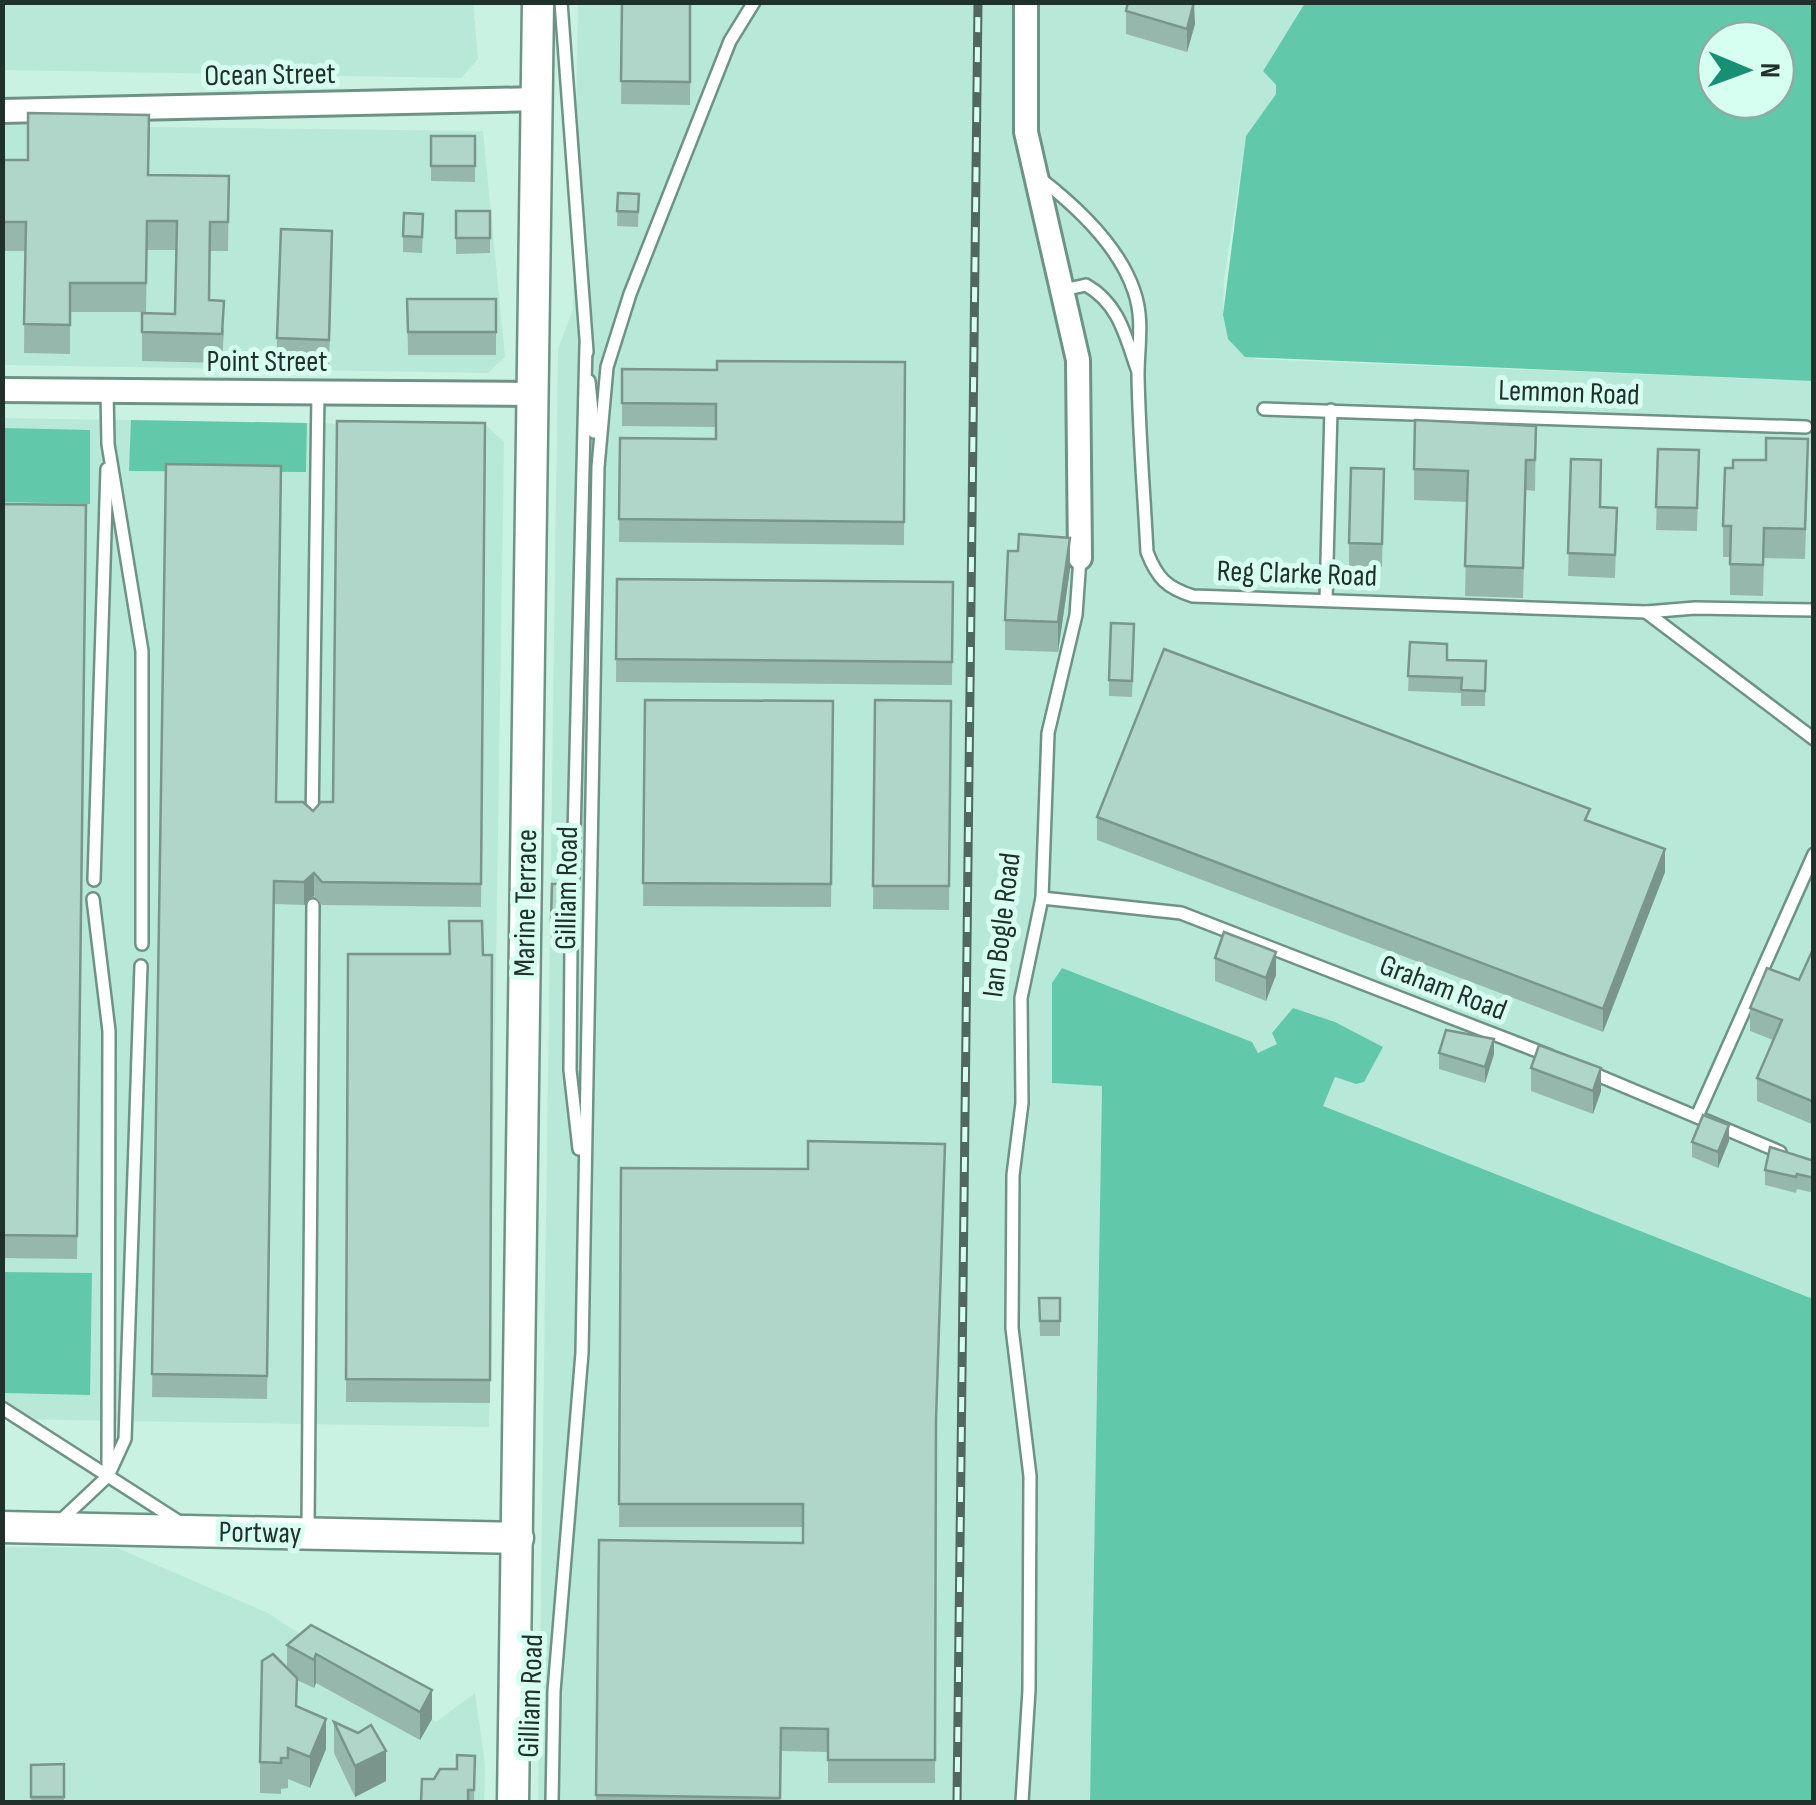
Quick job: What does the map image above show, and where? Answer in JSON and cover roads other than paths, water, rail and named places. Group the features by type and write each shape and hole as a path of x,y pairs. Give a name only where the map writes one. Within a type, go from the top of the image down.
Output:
{"main road":[{"name":"Marine Terrace","path":"513,1802 538,2"},
{"name":"Portway","path":"2,1527 518,1538"}],"street":[{"name":"Ian Bogle Road","path":"1026,2 1026,132 1078,360 1080,558"},
{"name":"Ocean Street","path":"2,111 538,98"},
{"name":"Point Street","path":"2,390 532,394"}],"lane":[{"path":"561,2 598,467"},
{"name":"Gilliam Road","path":"552,1802 554,1691 582,1353 598,467 607,367 630,294 730,40 754,2"},
{"path":"1036,175 1072,203 1126,272 1139,309 1138,373"},
{"path":"1064,290 1086,285 1105,296 1117,313 1138,373"},
{"path":"572,877 586,346"},
{"name":"Reg Clarke Road","path":"1138,373 1148,552 1155,573 1171,589 1193,596 1646,612 1695,608 1814,610"},
{"path":"94,880 107,390"},
{"path":"312,825 318,392"},
{"name":"Lemmon Road","path":"1264,409 1806,427"},
{"path":"1326,600 1331,410"},
{"path":"108,444 142,651 142,944"},
{"name":"Ian Bogle Road","path":"1022,1802 1029,1690 1030,1476 1012,1328 1013,1175 1022,1103 1021,998 1042,898 1048,733 1076,615 1080,558"},
{"path":"1646,612 1814,738"},
{"path":"1698,1114 1814,854"},
{"name":"Graham Road","path":"1042,898 1182,913 1698,1114 1797,1160"},
{"path":"93,899 110,1032 108,1476"},
{"path":"308,1534 313,905"},
{"path":"571,944 570,1070 584,1189"},
{"path":"52,1528 108,1476 125,1439 141,966"},
{"path":"2,1408 194,1531"}],"railway":[{"path":"957,1802 978,2"}]}
